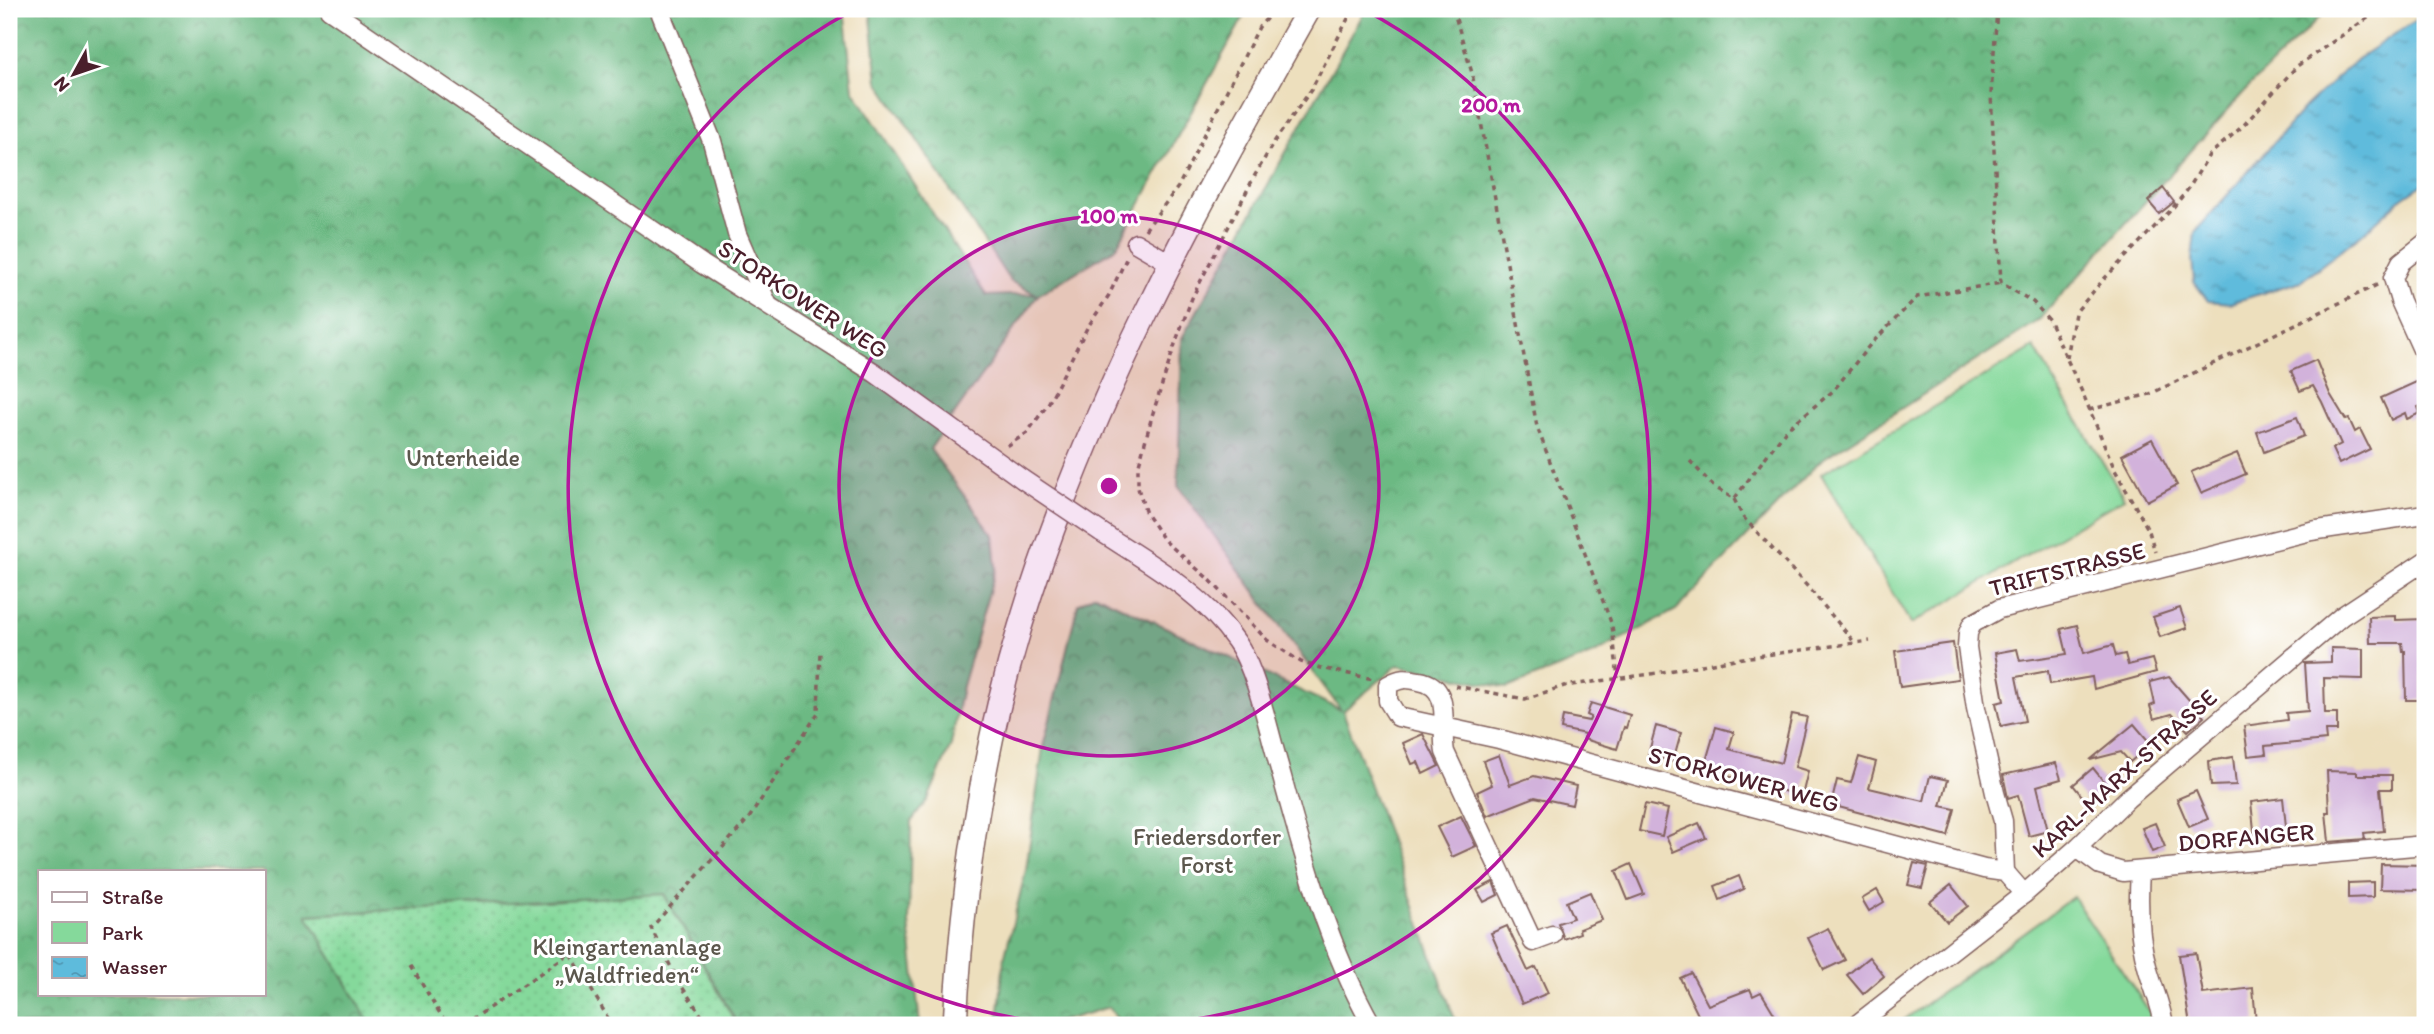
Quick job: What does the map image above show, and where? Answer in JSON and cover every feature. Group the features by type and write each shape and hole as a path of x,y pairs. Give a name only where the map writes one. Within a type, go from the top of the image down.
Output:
{"main road":[{"path":"955,1025 961,932 972,846 988,757 1019,629 1049,538 1101,406 1170,263 1309,9"}],"street":[{"name":"STORKOWER WEG","path":"329,9 702,264 875,373 1022,479 1186,589 1226,626 1239,644 1256,687 1320,905 1366,1020"},
{"path":"659,9 712,141 737,234 767,303"},
{"path":"1136,243 1170,263"},
{"path":"2425,243 2401,262 2393,278 2400,301 2425,356"},
{"name":"TRIFTSTRASSE","path":"2005,872 2003,821 1976,708 1967,647 1972,624 1999,609 2311,531 2425,514"},
{"name":"KARL-MARX-STRASSE","path":"1856,1025 2024,894 2077,848 2127,799 2342,616 2425,561"},
{"name":"STORKOWER WEG","path":"1438,690 1425,681 1401,678 1388,685 1388,701 1398,717 1512,742 2005,872"},
{"path":"1438,690 1444,704 1442,738 1445,752 1534,942 1552,935"},
{"name":"DORFANGER","path":"2077,848 2110,870 2140,871 2425,845"},
{"path":"2140,871 2137,909 2146,965 2161,1006 2164,1025"},
{"path":"2005,872 2024,894"}],"path":[{"path":"1353,9 1311,90 1255,174 1192,298 1176,341 1138,468 1138,488 1146,514 1165,541 1211,581 1267,640 1301,662 1368,677"},
{"path":"1453,9 1472,74 1537,427 1612,625 1618,678"},
{"path":"1997,9 1991,94 2001,283"},
{"path":"2067,360 2075,313 2171,210 2189,188 2209,155 2243,126 2297,66 2381,9"},
{"path":"2090,410 2150,394 2393,278"},
{"path":"1734,499 1786,430 1833,391 1869,346 1917,297 2001,283 2033,302 2049,320 2115,470 2149,531 2161,570"},
{"path":"1689,460 1713,486 1734,499 1744,517 1856,643"},
{"path":"1438,690 1453,686 1525,699 1564,686 1870,641"},
{"path":"708,1025 678,981 651,928 749,818 818,713 820,651"},
{"path":"464,1025 570,953 612,1025"},
{"path":"411,966 447,1025"}],"green space":[{"name":"Unterheide","path":"9,9 844,9 853,89 986,296 1036,294 1010,281 878,81 870,9 1248,9 1116,248 1038,295 930,449 993,535 996,568 962,686 951,745 928,799 911,822 909,923 920,1025 738,1025 664,894 307,915 371,1025 9,1025"},
{"name":"Friedersdorfer Forst","path":"1366,9 2328,9 2244,92 2038,321 1821,460 1676,610 1596,653 1507,688 1398,665 1343,711 1457,1025 1121,1025 1109,1007 1039,1025 1011,1025 998,1021 1004,959 1026,870 1043,747 1078,604 1095,594 1341,710 1178,486 1182,338"},
{"path":"2034,347 2124,498 1911,624 1821,474"},
{"name":"Kleingartenanlage „Waldfrieden“","path":"664,894 737,1025 371,1025 306,915"},
{"path":"2073,897 2154,1018 2183,1025 1897,1025"}],"water":[{"path":"2425,14 2425,183 2400,200 2367,230 2301,281 2231,303 2208,301 2194,282 2192,259 2195,232 2305,107 2357,59"}],"building":[{"path":"2163,188 2174,202 2159,214 2148,201"},
{"path":"2316,360 2330,394 2346,420 2349,419 2355,432 2360,429 2370,449 2339,464 2332,449 2341,444 2322,402 2313,386 2300,391 2291,371"},
{"path":"2425,378 2425,404 2418,407 2420,413 2407,419 2405,413 2391,420 2381,398"},
{"path":"2297,417 2304,436 2264,452 2257,432"},
{"path":"2152,439 2177,485 2147,501 2122,455"},
{"path":"2237,453 2246,474 2201,493 2191,472"},
{"path":"2180,608 2187,628 2160,637 2153,617"},
{"path":"2395,616 2395,620 2425,619 2422,700 2406,700 2405,651 2402,643 2370,643 2369,617"},
{"path":"2077,625 2084,653 2113,645 2116,656 2125,654 2128,665 2152,659 2156,672 2094,689 2092,677 2050,684 2048,671 2016,677 2025,721 2001,726 1996,703 2004,701 1995,653 2017,649 2020,661 2067,654 2061,629"},
{"path":"1953,643 1958,679 1900,687 1895,651"},
{"path":"2331,648 2363,649 2363,679 2324,678 2325,713 2337,713 2337,731 2325,731 2326,740 2265,746 2266,754 2248,756 2244,726 2287,720 2286,713 2308,711 2305,663 2331,662"},
{"path":"2169,677 2204,717 2188,731 2172,714 2154,719 2150,706 2155,704 2150,682"},
{"path":"1591,703 1630,715 1617,749 1584,739 1585,734 1561,729 1563,716 1589,721 1591,717 1587,715"},
{"path":"1792,714 1807,717 1795,767 1808,771 1802,796 1703,771 1716,727 1734,732 1729,749 1781,763"},
{"path":"2134,724 2151,744 2130,762 2121,752 2090,760"},
{"path":"1656,726 1681,733 1673,762 1648,755"},
{"path":"1423,734 1439,766 1423,774 1418,762 1412,764 1403,743"},
{"path":"1499,755 1510,785 1534,776 1576,786 1572,805 1535,797 1487,816 1477,792 1492,785 1483,761"},
{"path":"1859,757 1876,762 1869,788 1924,801 1930,776 1948,780 1941,806 1955,809 1948,836 1831,805 1837,780 1851,783"},
{"path":"2233,757 2236,785 2211,786 2209,761"},
{"path":"2056,763 2061,779 2037,786 2048,831 2029,836 2018,795 2008,798 2003,775"},
{"path":"2093,768 2110,789 2090,806 2073,785"},
{"path":"2327,771 2357,772 2357,775 2392,775 2392,789 2380,789 2384,831 2364,833 2365,839 2329,842 2326,812 2329,812"},
{"path":"2196,791 2208,819 2189,827 2177,799"},
{"path":"2283,798 2287,836 2255,839 2251,802"},
{"path":"1645,804 1668,809 1662,836 1639,831"},
{"path":"1461,816 1476,846 1452,857 1437,827"},
{"path":"1699,823 1706,838 1673,852 1666,837"},
{"path":"2155,823 2165,847 2152,852 2142,828"},
{"path":"1914,863 1928,866 1922,888 1908,885"},
{"path":"1631,864 1644,894 1628,900 1616,871"},
{"path":"2381,864 2425,865 2425,890 2380,889"},
{"path":"1739,876 1744,889 1720,900 1715,886"},
{"path":"1493,882 1498,895 1484,902 1477,890"},
{"path":"2373,882 2373,897 2348,898 2348,883"},
{"path":"1951,885 1968,906 1947,922 1930,902"},
{"path":"1877,890 1884,902 1869,911 1862,899"},
{"path":"1590,892 1602,920 1579,929 1580,933 1564,939 1558,923 1573,918 1566,902"},
{"path":"1507,926 1528,971 1536,967 1548,993 1522,1004 1491,933"},
{"path":"1828,928 1845,960 1824,970 1808,938"},
{"path":"2196,953 2203,994 2253,988 2256,1022 2190,1025 2179,955"},
{"path":"1869,957 1884,976 1863,994 1847,975"},
{"path":"1691,973 1708,1005 1750,989 1753,996 1761,992 1781,1025 1703,1025 1680,978"}]}
